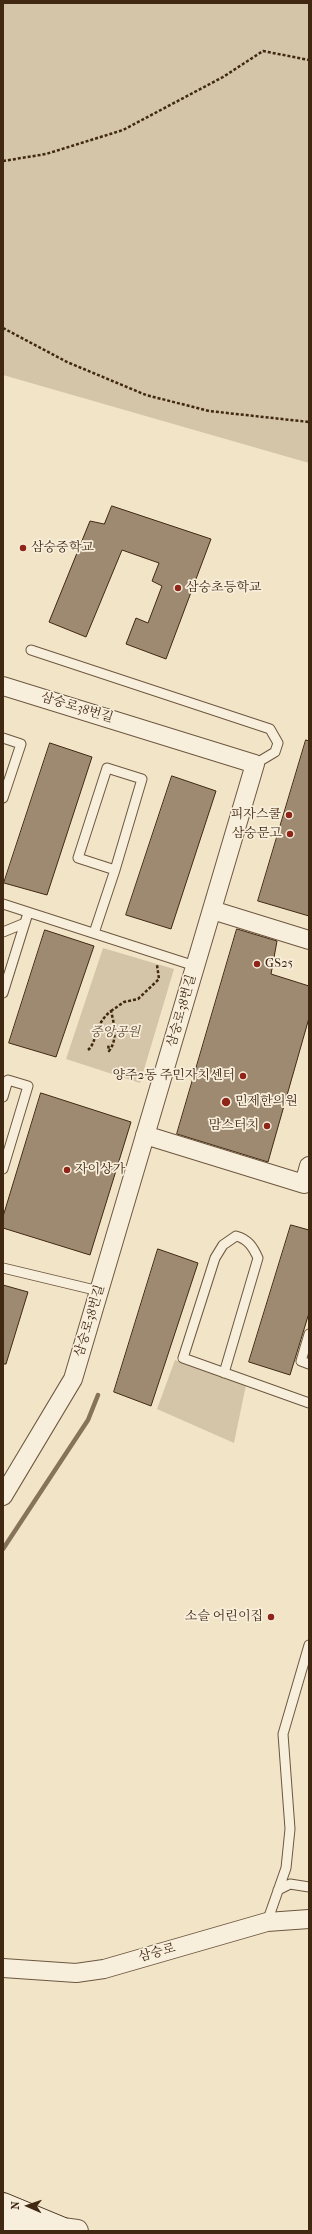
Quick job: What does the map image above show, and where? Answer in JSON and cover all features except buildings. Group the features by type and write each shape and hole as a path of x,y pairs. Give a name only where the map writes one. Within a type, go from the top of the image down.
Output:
{"main road":[{"path":"3,2204 69,2230"},
{"path":"3,2220 69,2230"}],"street":[{"name":"삼숭로38번길","path":"3,686 255,764 73,1379 3,1496"},
{"path":"212,910 309,940"},
{"path":"145,1136 307,1186 309,1166"},
{"name":"삼숭로","path":"3,1968 76,1973 104,1969 267,1922 309,1919"}],"lane":[{"path":"31,650 270,730 278,742 275,752 255,764"},
{"path":"3,738 22,744 3,798"},
{"path":"94,934 115,870 142,779 107,768 78,858 115,870"},
{"path":"3,904 195,966"},
{"path":"3,994 28,912"},
{"path":"3,932 25,923"},
{"path":"3,1097 8,1080 28,1086 3,1169"},
{"path":"224,1373 258,1258 249,1243 244,1238 236,1236 223,1245 215,1258 183,1358 224,1373 309,1402"},
{"path":"3,1268 99,1291"},
{"path":"309,1334 300,1361 309,1364"},
{"path":"267,1922 286,1868 290,1829 283,1734 309,1644"},
{"path":"278,1890 290,1884 309,1887"}],"path":[{"path":"3,161 46,154 123,130 223,77 263,51 309,60"},
{"path":"3,328 67,362 146,395 209,410 309,422"},
{"path":"88,1050 92,1047 98,1026 103,1017 124,1002 138,999 160,979 156,962"},
{"path":"108,1044 109,1051 114,1045 114,1022 111,1010"}],"green space":[{"path":"3,3 309,3 309,463 3,375"},
{"name":"중앙공원","path":"103,948 174,969 140,1083 66,1059"},
{"path":"175,1360 246,1385 234,1443 157,1409"}],"waterway":[{"path":"3,1549 88,1420 98,1395"}],"place":[{"name":"삼숭중학교","path":"23,548"},
{"name":"삼숭초등학교","path":"178,588"},
{"name":"피자스쿨","path":"289,815"},
{"name":"삼숭문고","path":"290,834"},
{"name":"GS25","path":"257,964"},
{"name":"양주2동 주민자치센터","path":"243,1076"},
{"name":"민제한의원","path":"226,1102"},
{"name":"맘스터치","path":"267,1126"},
{"name":"자이상가","path":"67,1170"},
{"name":"소슬 어린이집","path":"271,1617"}]}
